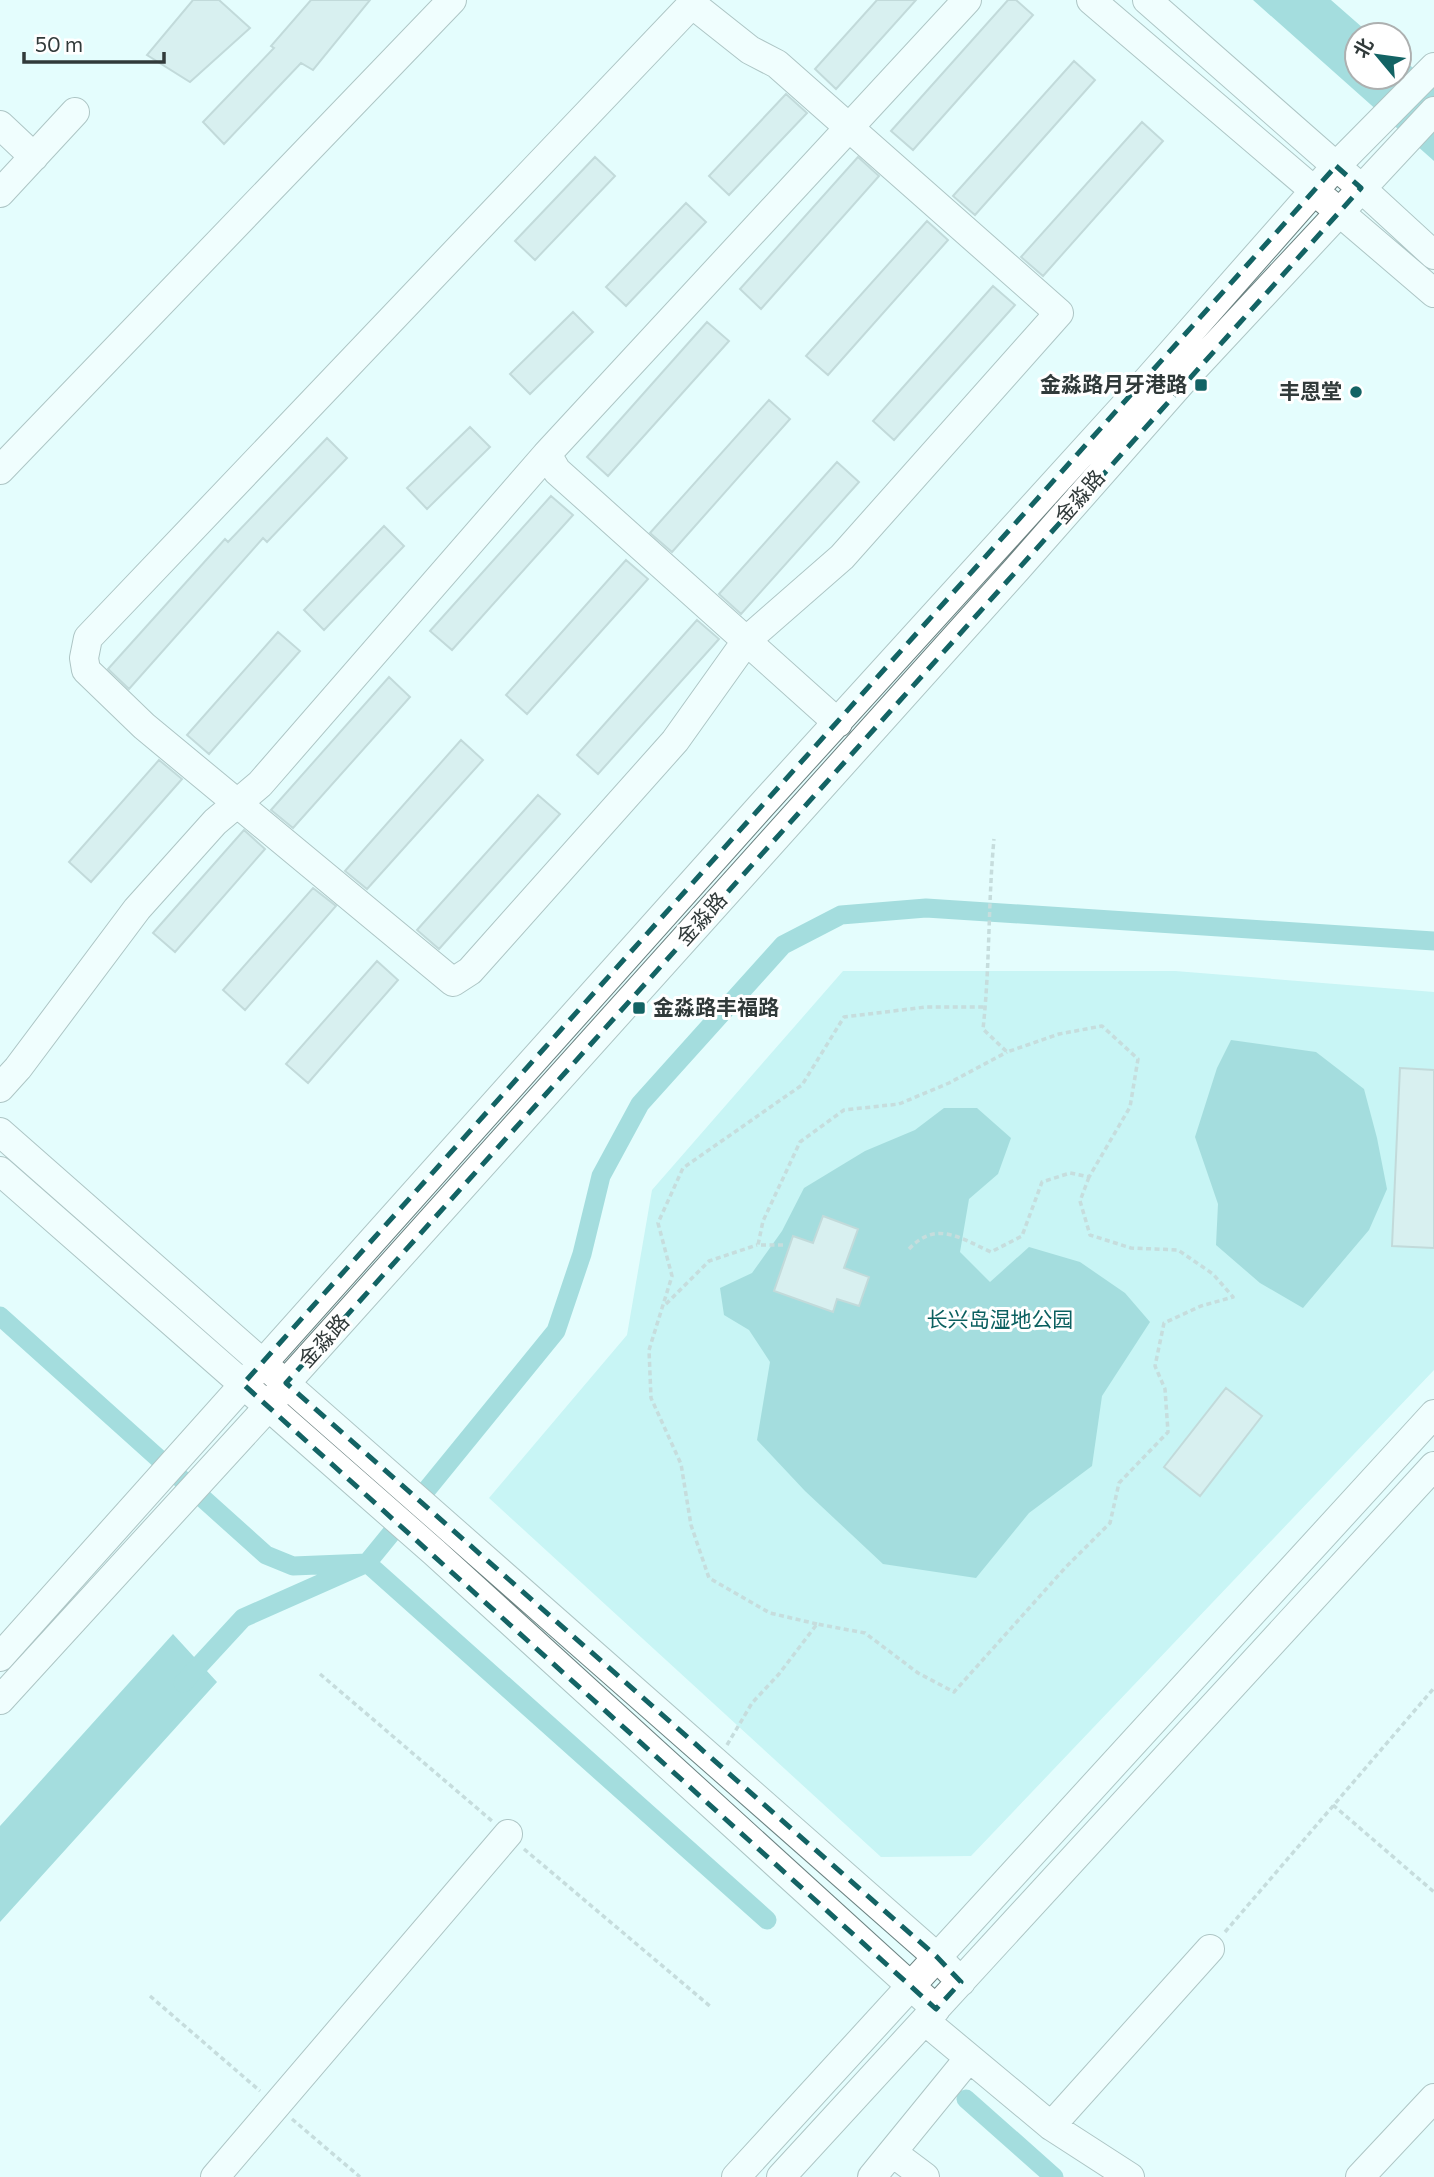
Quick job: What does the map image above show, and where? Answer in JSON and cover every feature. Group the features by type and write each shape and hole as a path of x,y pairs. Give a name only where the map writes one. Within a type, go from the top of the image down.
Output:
{"street":[{"path":"0,470 452,0"},
{"path":"0,1088 18,1068 137,908 215,822 260,784 547,454 967,0"},
{"path":"1091,0 1434,293"},
{"path":"1147,0 1434,255"},
{"path":"692,4 750,50 777,64 850,127 1059,313 842,558 747,640 676,741 470,971 453,982 144,726 86,670 84,658 88,638 692,4"},
{"name":"金淼路","path":"0,1657 760,807 1129,401 1336,166 1433,68"},
{"name":"金淼路","path":"0,1700 269,1406 286,1383 1186,377 1434,111"},
{"path":"0,192 75,112"},
{"path":"0,125 34,157"},
{"path":"547,454 556,471 838,723"},
{"path":"0,1132 937,1957 961,1982"},
{"path":"0,1171 434,1552 911,1986 930,2015 969,2058 1051,2126 1130,2177"},
{"path":"736,2177 1434,1415"},
{"path":"781,2177 1434,1466"},
{"path":"215,2177 508,1835"},
{"path":"1051,2126 1210,1949"},
{"path":"872,2177 969,2058"},
{"path":"1360,2177 1434,2098"},
{"path":"893,2153 925,2177"}],"path":[{"path":"993,839 988,894 984,1029 1007,1052"},
{"path":"758,1245 763,1221 800,1142 844,1110 899,1104 949,1083 1007,1052 1059,1034 1102,1026 1138,1059 1130,1107 1089,1177 1080,1201 1090,1235 1131,1248 1178,1250 1213,1274 1233,1297 1201,1306 1164,1323 1155,1366 1165,1389 1168,1432 1119,1483 1110,1523 1065,1568 954,1692 918,1673 865,1633 769,1613 709,1578 691,1525 681,1464 650,1398 649,1350 672,1276 658,1223 683,1168 802,1085 844,1017 926,1007 986,1007"},
{"path":"909,1249 920,1238 940,1231 991,1252 1022,1236 1042,1182 1070,1173 1089,1177"},
{"path":"665,1305 709,1261 758,1245 783,1245"},
{"path":"716,1762 752,1703 779,1674 817,1625"},
{"path":"1210,1949 1434,1688"},
{"path":"1333,1805 1434,1892"},
{"path":"150,1996 360,2177"}],"highlighted area":[{"path":"1336,166 1361,188 286,1383 937,1957 961,1982 936,2009 243,1384"}],"green space":[{"name":"长兴岛湿地公园","path":"843,971 1175,971 1434,992 1434,1370 971,1856 881,1857 489,1498 627,1335 652,1190"}],"shaded area":[{"path":"1253,0 1331,0 1355,21 1343,21 1343,80"},
{"path":"1413,68 1434,84 1434,161 1355,91 1413,91"},
{"path":"1231,1040 1316,1052 1364,1089 1387,1189 1369,1230 1303,1308 1260,1283 1216,1245 1218,1204 1195,1137 1217,1068"},
{"path":"944,1108 977,1108 1011,1138 998,1174 969,1199 960,1252 990,1282 1029,1247 1080,1262 1125,1293 1150,1322 1102,1396 1092,1466 1029,1513 976,1578 883,1564 805,1491 757,1440 770,1362 749,1330 724,1315 720,1288 752,1273 782,1231 804,1188 865,1151 915,1130"},
{"path":"173,1634 217,1682 0,1922 0,1826"}],"building":[{"path":"193,0 219,0 250,28 190,82 147,55"},
{"path":"311,0 370,0 313,70 301,63 224,144 203,122 274,48 271,46"},
{"path":"877,0 916,0 836,89 815,69"},
{"path":"1008,0 1016,0 1033,15 913,150 891,131"},
{"path":"1074,61 1095,80 975,215 953,196"},
{"path":"786,94 807,113 729,195 709,176"},
{"path":"1142,122 1163,141 1043,276 1021,257"},
{"path":"595,157 615,176 535,260 515,241"},
{"path":"858,157 879,176 761,309 740,289"},
{"path":"686,203 706,222 626,306 606,287"},
{"path":"927,221 948,240 828,375 806,356"},
{"path":"993,286 1015,305 894,440 873,421"},
{"path":"573,312 593,332 530,394 510,374"},
{"path":"707,322 729,341 608,476 587,457"},
{"path":"769,400 790,419 672,552 650,533"},
{"path":"470,427 490,447 427,509 407,488"},
{"path":"327,438 347,458 267,542 263,538 129,689 108,669 225,539 228,542"},
{"path":"837,462 859,482 741,614 719,594"},
{"path":"551,496 573,515 452,650 430,631"},
{"path":"384,526 404,546 324,630 304,610"},
{"path":"626,560 648,579 527,714 506,695"},
{"path":"697,620 719,639 598,774 577,755"},
{"path":"278,632 300,651 209,754 187,735"},
{"path":"389,677 410,697 293,828 271,810"},
{"path":"461,740 483,760 367,889 345,871"},
{"path":"159,760 182,779 91,882 69,862"},
{"path":"538,795 560,814 439,949 417,930"},
{"path":"244,830 265,849 175,952 153,933"},
{"path":"313,888 336,906 245,1010 223,990"},
{"path":"377,961 398,980 308,1083 286,1064"},
{"path":"1400,1068 1434,1070 1434,1248 1392,1246"},
{"path":"823,1216 858,1229 844,1268 869,1277 859,1306 837,1299 833,1312 774,1291 793,1236 813,1243"},
{"path":"1226,1388 1262,1416 1200,1496 1164,1467"}],"waterway":[{"path":"183,1683 243,1618 367,1563 556,1331 582,1254 601,1176 640,1104 783,945 841,915 926,908 1434,941"},
{"path":"0,1316 266,1555 293,1566 367,1563 767,1920"},
{"path":"966,2099 1054,2177"}],"place":[{"name":"金淼路月牙港路","path":"1201,385"},
{"name":"丰恩堂","path":"1356,392"},
{"name":"金淼路丰福路","path":"639,1008"}]}
